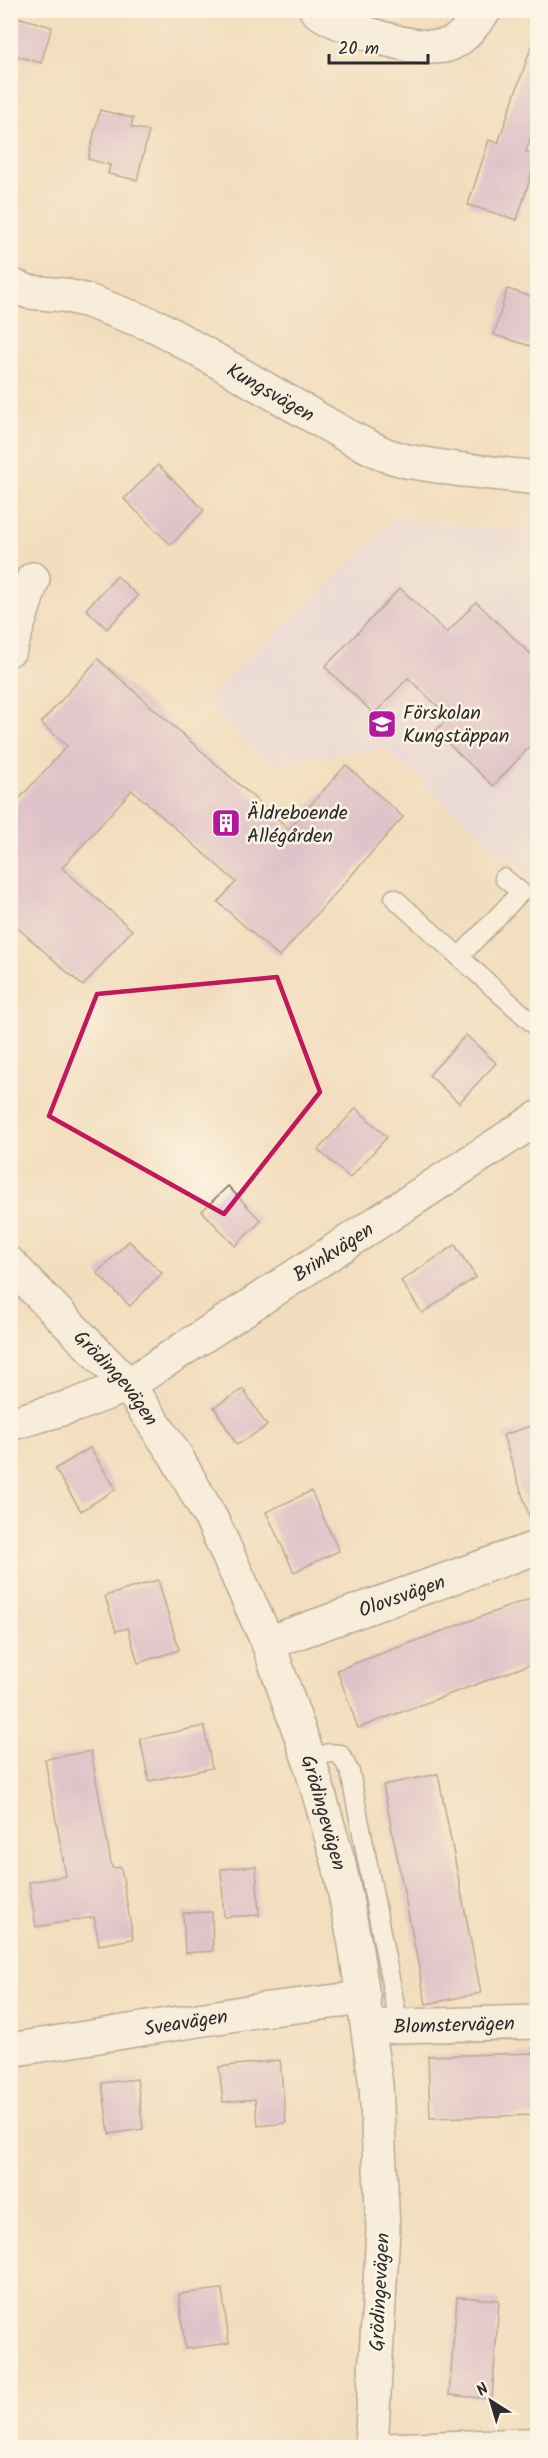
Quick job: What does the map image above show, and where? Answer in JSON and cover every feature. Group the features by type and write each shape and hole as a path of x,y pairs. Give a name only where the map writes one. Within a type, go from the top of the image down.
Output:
{"street":[{"path":"316,10 340,23 427,48 449,45 463,35 484,10"},
{"name":"Kungsvägen","path":"10,285 29,292 63,295 88,301 158,327 351,438 386,454 435,466 537,478"},
{"path":"10,649 33,579"},
{"name":"Brinkvägen","path":"10,1424 76,1405 128,1385 537,1118"},
{"name":"Grödingevägen","path":"10,1264 128,1385 170,1447 214,1524 268,1643 309,1759 339,1864 377,2017 376,2085 383,2229 371,2446"},
{"name":"Olovsvägen","path":"268,1643 537,1547"},
{"name":"Sveavägen","path":"10,2050 261,2010 377,2017"},
{"name":"Blomstervägen","path":"377,2017 537,2022"}],"lane":[{"path":"459,957 521,892 504,878"},
{"path":"394,898 537,1028"},
{"path":"309,1759 328,1753 340,1754 350,1772 377,2017"},
{"path":"371,2446 537,2437"}],"highlighted area":[{"path":"277,977 320,1092 224,1214 49,1116 97,994"}],"shaded area":[{"name":"Förskolan Kungstäppan","path":"397,519 537,533 537,884 384,748 269,764 203,700"}],"building":[{"path":"10,15 52,27 41,63 10,54"},
{"path":"534,39 537,40 537,115 526,152 537,156 517,220 468,205 489,140 498,143"},
{"path":"100,110 133,118 131,127 149,131 137,180 108,174 110,165 88,159"},
{"path":"507,289 537,298 537,348 494,335"},
{"path":"158,465 204,510 171,545 124,499"},
{"path":"117,576 138,596 107,629 86,609"},
{"path":"400,588 447,633 476,602 537,660 537,739 493,786 435,731 449,717 408,678 374,714 325,667"},
{"name":"Äldreboende Allégården","path":"98,659 289,829 346,765 403,817 279,957 218,902 236,882 132,790 62,868 132,930 83,986 10,921 10,809 67,746 41,723"},
{"path":"466,1035 496,1063 459,1103 429,1075"},
{"path":"356,1108 387,1137 350,1178 318,1150"},
{"path":"228,1186 261,1221 235,1246 202,1211"},
{"path":"129,1241 162,1273 130,1306 97,1273"},
{"path":"455,1245 476,1277 422,1313 401,1281"},
{"path":"243,1389 267,1426 237,1445 214,1407"},
{"path":"537,1424 537,1524 532,1525 503,1435"},
{"path":"90,1448 116,1489 81,1511 55,1469"},
{"path":"311,1491 339,1551 294,1572 266,1512"},
{"path":"158,1580 179,1650 138,1663 128,1628 116,1631 105,1596"},
{"path":"537,1596 537,1662 358,1728 337,1670"},
{"path":"204,1726 212,1768 149,1781 140,1739"},
{"path":"91,1751 112,1868 121,1867 133,1939 99,1945 94,1917 36,1927 29,1882 66,1876 45,1759"},
{"path":"438,1774 481,1993 426,2004 383,1785"},
{"path":"256,1866 259,1915 224,1917 221,1869"},
{"path":"212,1912 213,1951 185,1953 183,1913"},
{"path":"537,2053 537,2115 430,2118 428,2056"},
{"path":"280,2060 286,2123 258,2126 255,2099 223,2102 219,2067"},
{"path":"137,2079 143,2129 109,2134 102,2083"},
{"path":"222,2289 229,2343 185,2349 179,2294"},
{"path":"457,2297 499,2300 492,2399 449,2395"}],"place":[{"name":"Förskolan Kungstäppan","path":"382,724"},
{"name":"Äldreboende Allégården","path":"226,823"}]}
